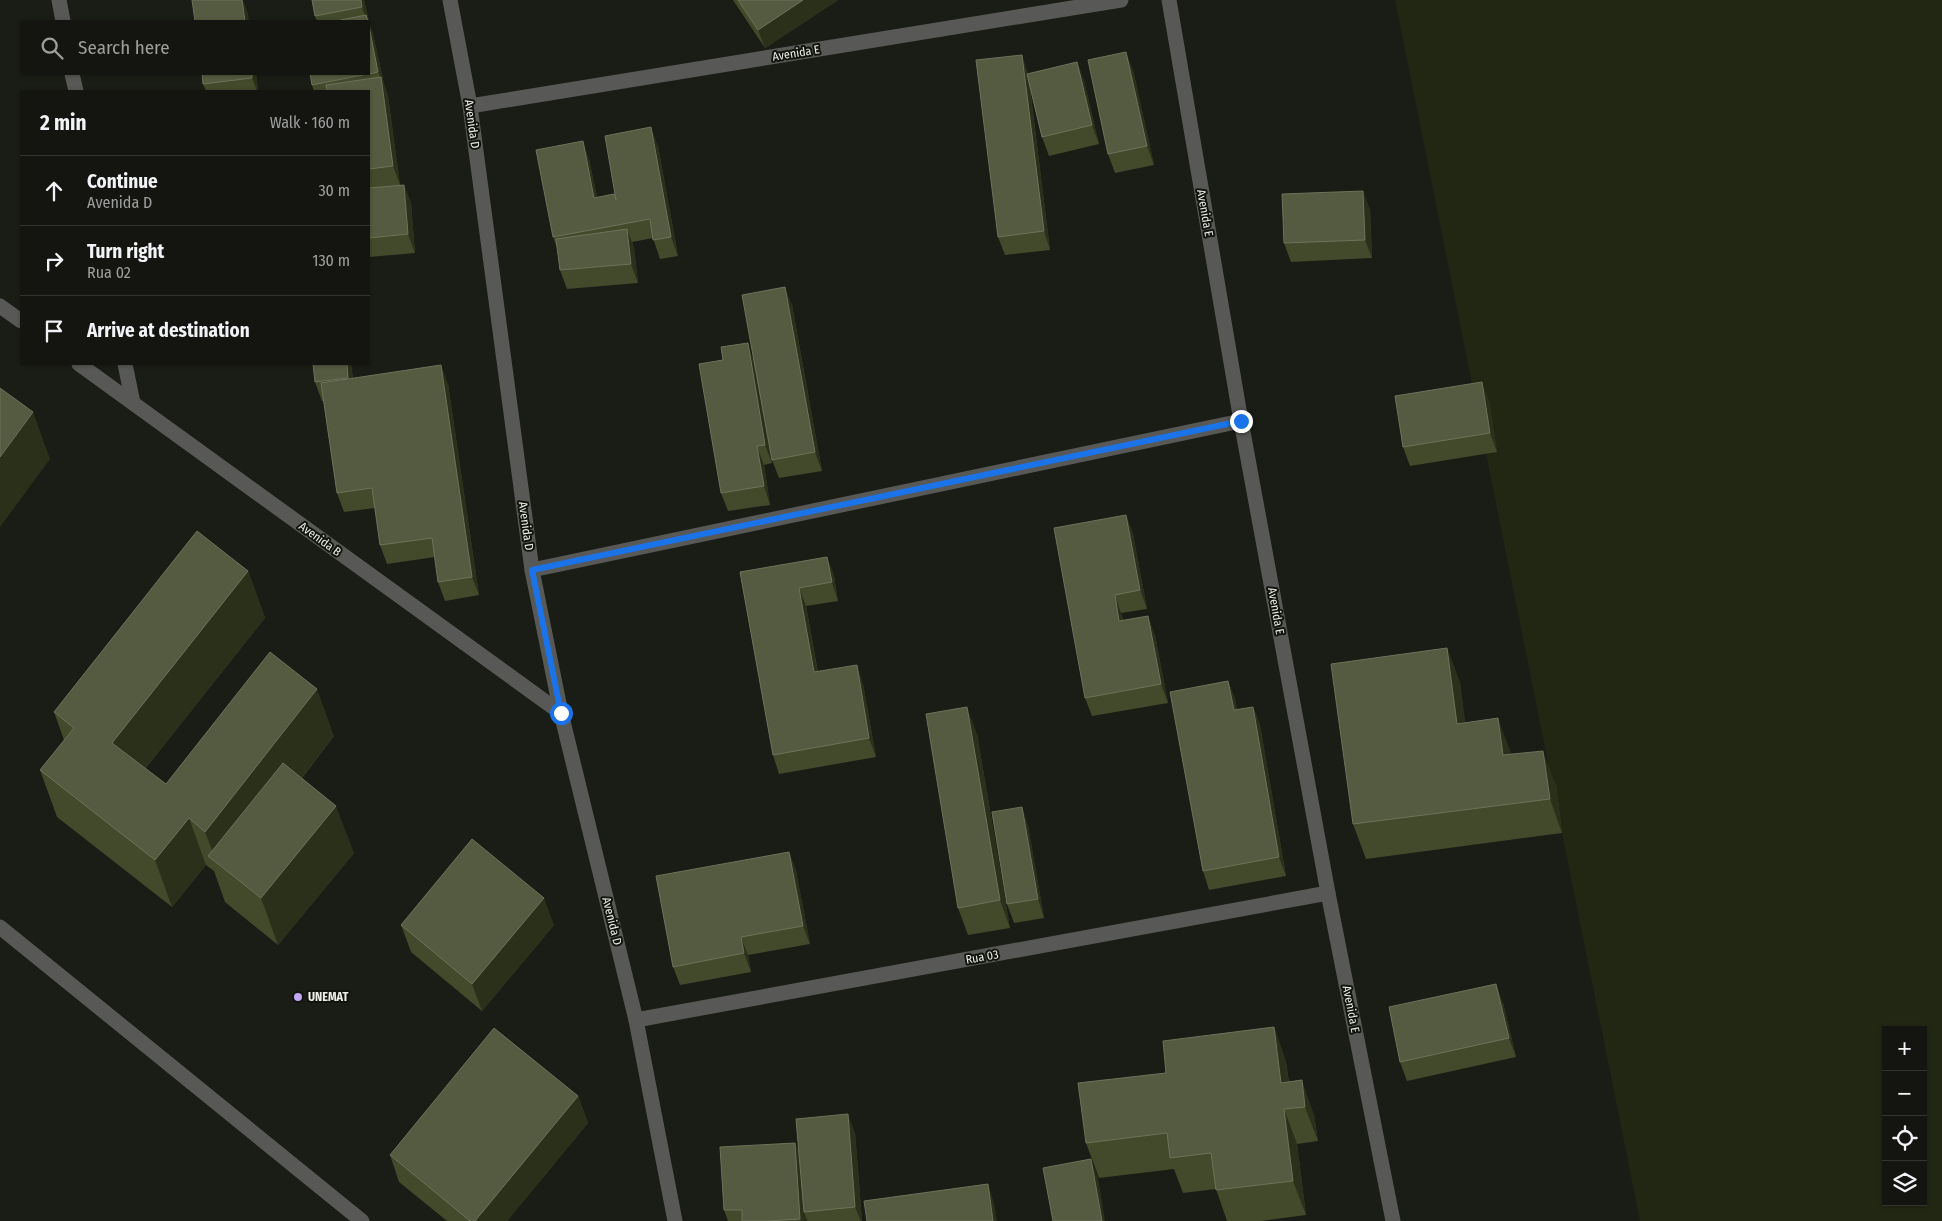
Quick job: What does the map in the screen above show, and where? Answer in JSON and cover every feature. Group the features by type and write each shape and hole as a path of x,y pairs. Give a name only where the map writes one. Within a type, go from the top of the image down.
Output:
{"street":[{"path":"59,0 63,20"},
{"name":"Avenida D","path":"450,0 470,106 532,570 561,713 636,1020 675,1221"},
{"name":"Avenida E","path":"470,106 1121,0"},
{"name":"Avenida E","path":"1169,0 1241,421 1328,893 1393,1221"},
{"path":"72,75 76,90"},
{"path":"0,306 20,321"},
{"name":"Avenida B","path":"80,365 561,713"},
{"path":"125,365 132,403"},
{"path":"532,570 1241,421"},
{"name":"Rua 03","path":"636,1020 1328,893"},
{"path":"0,927 362,1221"}],"green space":[{"path":"1395,0 1942,0 1942,1221 1640,1221"}],"building":[{"path":"192,0 242,0 245,20 195,20"},
{"path":"312,0 361,0 362,7 315,16"},
{"path":"738,0 803,0 758,30"},
{"path":"366,15 368,20 341,20"},
{"path":"370,31 378,72 370,74"},
{"path":"1126,52 1147,146 1108,154 1088,60"},
{"path":"1022,55 1044,231 998,237 976,60"},
{"path":"1077,62 1092,125 1042,137 1027,74"},
{"path":"202,75 252,75 252,78 203,84"},
{"path":"310,75 363,75 312,85"},
{"path":"381,77 393,166 370,169 370,90 327,90 326,85"},
{"path":"651,127 671,237 653,240 650,219 553,237 536,150 583,141 594,198 614,194 616,200 605,136"},
{"path":"404,185 408,234 370,238 370,188"},
{"path":"1363,191 1365,240 1284,243 1282,194"},
{"path":"627,229 631,264 560,270 556,239"},
{"path":"785,287 815,452 772,460 742,295"},
{"path":"748,343 765,445 757,446 764,486 721,493 699,364 723,360 721,347"},
{"path":"313,365 347,365 348,378 315,382"},
{"path":"441,365 472,577 438,582 432,538 380,545 372,488 337,493 321,383"},
{"path":"1482,382 1490,433 1403,447 1395,396"},
{"path":"0,388 33,412 0,457"},
{"path":"1126,515 1140,590 1115,595 1119,621 1148,616 1161,684 1085,698 1054,528"},
{"path":"197,531 248,571 112,743 166,784 270,652 317,689 205,832 189,818 155,860 40,770 74,728 54,712"},
{"path":"827,557 832,582 799,588 814,672 857,665 869,738 773,755 740,572"},
{"path":"1447,648 1457,724 1498,718 1503,755 1543,751 1550,799 1353,824 1331,664"},
{"path":"1228,681 1234,710 1253,707 1279,857 1203,871 1170,692"},
{"path":"967,707 1000,900 958,908 926,714"},
{"path":"283,763 336,806 261,898 208,856"},
{"path":"1022,807 1038,899 1007,904 992,812"},
{"path":"472,839 544,898 472,984 401,925"},
{"path":"789,852 803,926 741,937 744,953 673,967 656,876"},
{"path":"1496,984 1509,1038 1400,1062 1389,1007"},
{"path":"1274,1027 1281,1083 1302,1080 1305,1107 1284,1109 1293,1181 1216,1190 1211,1153 1170,1158 1167,1133 1086,1143 1078,1083 1166,1073 1163,1041"},
{"path":"494,1028 578,1096 475,1221 470,1221 390,1155"},
{"path":"848,1114 855,1207 804,1212 796,1119"},
{"path":"795,1143 800,1219 742,1221 742,1210 724,1210 720,1147"},
{"path":"1091,1159 1102,1221 1053,1221 1043,1168"},
{"path":"988,1184 993,1221 867,1221 864,1201"}],"place":[{"name":"UNEMAT","path":"298,997"}],"route":[{"path":"561,713 532,570 1241,421"}]}
